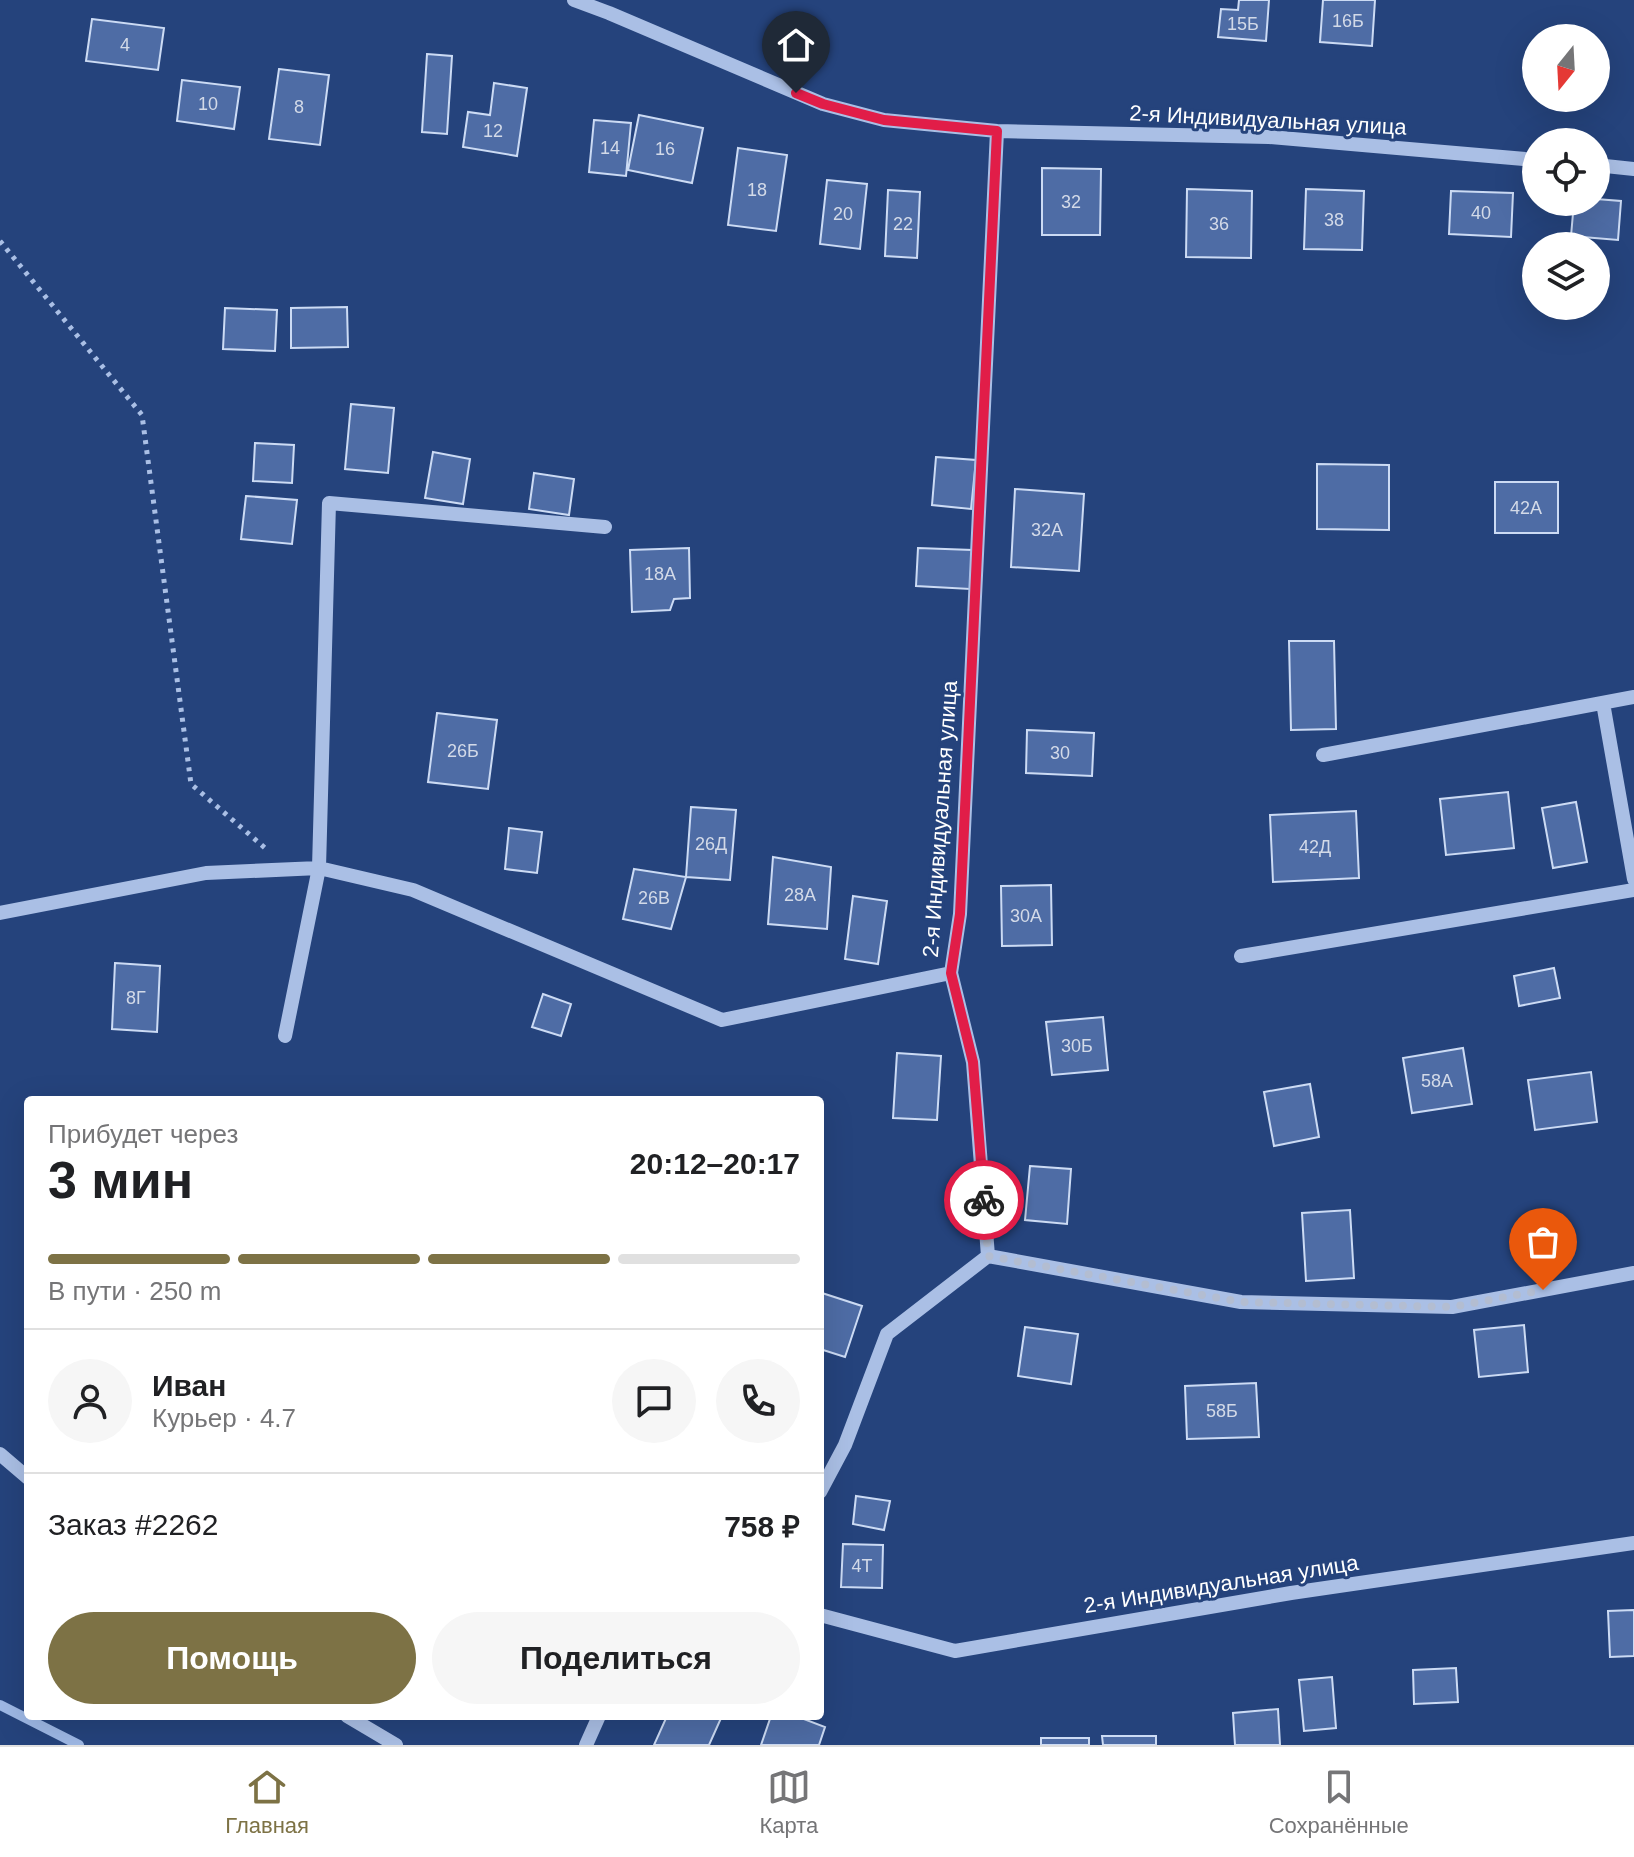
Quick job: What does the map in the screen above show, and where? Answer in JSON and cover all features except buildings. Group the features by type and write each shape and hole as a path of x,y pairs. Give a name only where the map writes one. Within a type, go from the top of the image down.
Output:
{"street":[{"name":"2-я Индивидуальная улица","path":"574,0 823,104 884,120 997,131 1269,137 1522,159"},
{"name":"2-я Индивидуальная улица","path":"988,1256 973,1062 951,973 960,914 997,131"},
{"path":"1610,166 1634,169"},
{"path":"285,1036 319,868 329,503 605,527"},
{"path":"1323,755 1634,697"},
{"path":"1603,703 1634,879"},
{"path":"0,913 206,873 319,868 413,890 722,1020 951,973"},
{"path":"1241,956 1634,890"},
{"path":"824,1484 845,1445 887,1334 988,1256 1241,1302 1452,1307 1634,1273"},
{"path":"0,1454 24,1475"},
{"name":"2-я Индивидуальная улица","path":"824,1616 955,1651 1291,1593 1634,1543"},
{"path":"354,1720 396,1745"},
{"path":"586,1745 597,1720"}],"path":[{"path":"0,241 142,415 191,784 290,869"}],"waterway":[{"path":"0,1705 24,1717"},
{"path":"30,1720 79,1745"}],"way so far":[{"path":"984,1200 988,1256 1241,1302 1452,1307 1543,1290"}],"route":[{"path":"796,93 823,104 884,120 997,131 960,914 951,973 973,1062 984,1200"}]}
